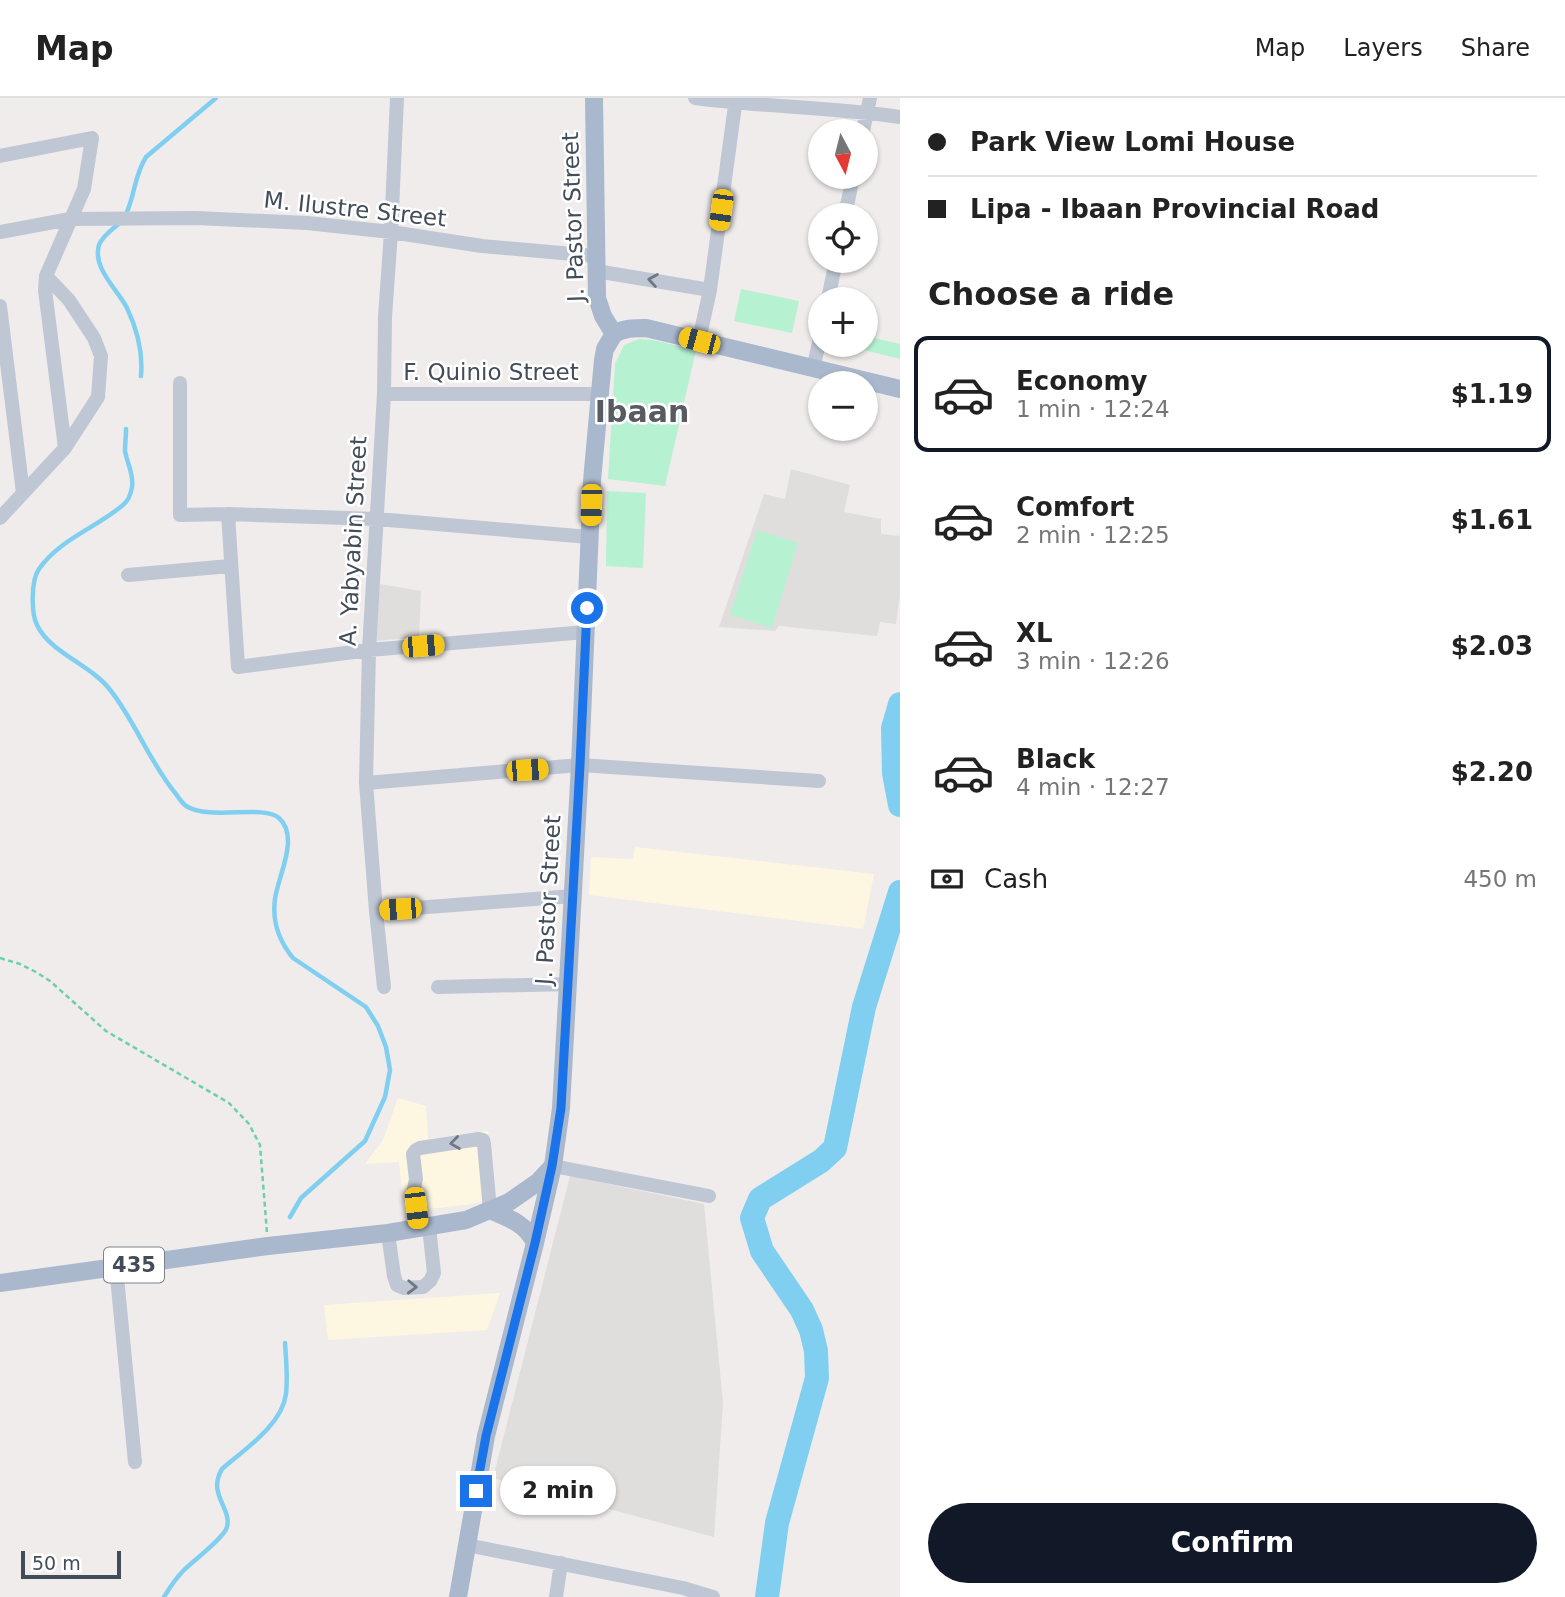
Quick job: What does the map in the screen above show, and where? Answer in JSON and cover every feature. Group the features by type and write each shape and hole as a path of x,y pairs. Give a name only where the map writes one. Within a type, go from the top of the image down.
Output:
{"main road":[{"name":"J. Pastor Street","path":"458,1597 486,1436 535,1243 552,1166 561,1108 592,481 598,394 606,349 614,334 603,316 597,298 594,98"},
{"path":"614,334 621,330 646,328 900,389"},
{"name":"435","path":"0,1283 268,1246 388,1233 466,1220 509,1202 538,1182 552,1166"},
{"path":"490,1210 524,1228 535,1243"}],"street":[{"name":"A. Yabyabin Street","path":"384,987 366,783 369,650 397,98"},
{"path":"695,98 868,105 900,117"},
{"path":"699,341 709,290 736,101"},
{"path":"0,156 92,138 84,189 46,276 45,290 65,447"},
{"name":"M. Ilustre Street","path":"0,232 70,219 196,218 307,223 391,232 596,263 709,290"},
{"path":"0,518 65,447 98,397 101,356 94,338 69,300 46,276"},
{"path":"0,306 23,493"},
{"path":"813,369 816,357"},
{"path":"180,383 180,515 377,519 589,537"},
{"name":"F. Quinio Street","path":"384,394 598,394"},
{"path":"228,514 237,667 369,650 586,632"},
{"path":"128,575 230,566"},
{"path":"366,783 580,765 819,781"},
{"path":"376,911 573,896"},
{"path":"438,987 568,984"},
{"path":"388,1233 397,1285 404,1289 424,1287 433,1273 414,1189 416,1180 413,1154 420,1148 483,1140 490,1210"},
{"path":"552,1166 709,1196"},
{"path":"116,1268 135,1462"},
{"path":"467,1545 561,1563 682,1593 713,1597"},
{"path":"556,1597 561,1563"}],"path":[{"path":"0,958 20,964 50,981 106,1031 229,1103 249,1124 260,1145 268,1246"}],"shaded area":[{"path":"791,469 850,485 844,512 881,519 881,534 900,536 900,593 896,624 880,622 877,636 779,626 775,631 719,627 764,494 785,499"},
{"path":"380,584 421,591 419,637 375,641"},
{"path":"635,847 874,874 863,929 589,895 591,857 633,859"},
{"path":"398,1098 426,1106 428,1139 488,1131 494,1198 471,1204 404,1212 399,1162 365,1164 383,1140"},
{"path":"570,1176 704,1204 723,1403 714,1537 493,1478"},
{"path":"500,1293 487,1330 328,1340 324,1305"}],"green space":[{"path":"741,289 799,301 792,333 734,321"},
{"path":"639,339 696,350 665,486 608,479 615,364 624,345"},
{"path":"878,339 900,344 900,359 878,354"},
{"path":"607,491 646,493 643,568 606,566"},
{"path":"757,530 798,543 772,628 730,615"}],"waterway":[{"path":"126,214 146,157 216,98"},
{"path":"121,222 108,232 99,245 99,262 134,324 140,350 141,376"},
{"path":"126,429 125,451 132,482 129,497 113,513 57,550 39,569 34,581 33,597 37,625 51,643 111,691 158,769 186,806 208,812 261,812 279,818 288,835 286,857 274,907 280,938 293,958 366,1007 378,1026 386,1047 390,1070 385,1097 365,1141 301,1198 290,1217"},
{"path":"900,704 893,728 894,773 900,805"},
{"path":"767,1597 777,1523 817,1378 816,1351 802,1310 762,1251 752,1218 760,1199 821,1161 835,1148 864,1007 900,892"},
{"path":"164,1597 181,1573 225,1532 228,1520 218,1493 218,1478 222,1469 251,1445 278,1416 286,1394 285,1343"}],"district":[{"name":"Ibaan","path":"642,411"}],"route":[{"path":"476,1491 486,1436 535,1243 552,1166 561,1108 587,608"}]}
